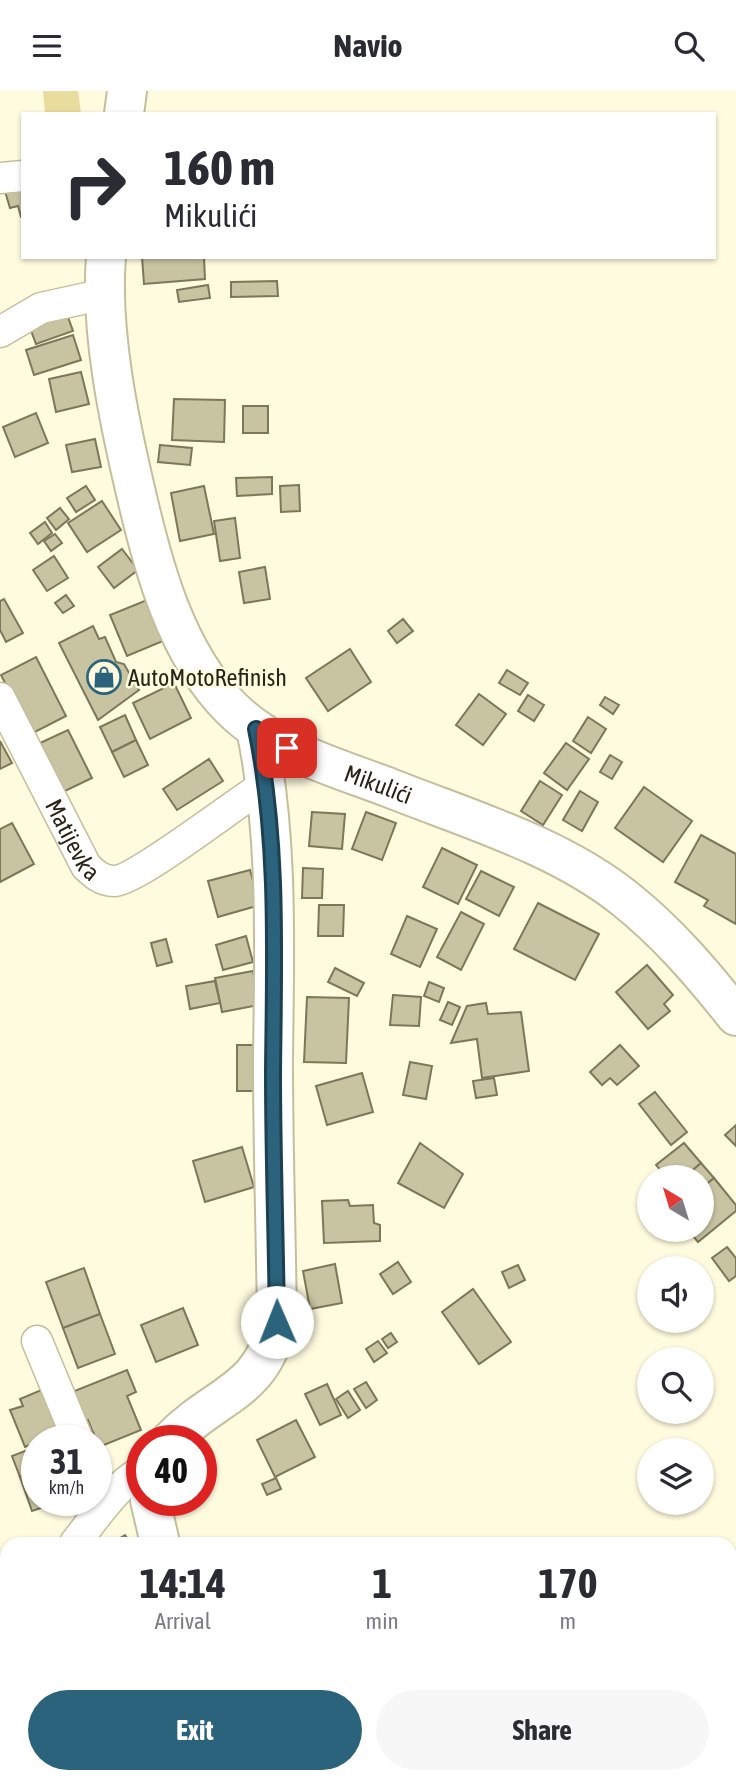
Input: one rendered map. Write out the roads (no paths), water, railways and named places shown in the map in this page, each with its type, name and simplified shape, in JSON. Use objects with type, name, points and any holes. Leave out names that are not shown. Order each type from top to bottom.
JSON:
[{"type":"street","points":[[124,112],[127,91]]},
{"type":"street","points":[[0,178],[21,176]]},
{"type":"street","points":[[0,332],[106,276]]},
{"type":"street","name":"Mikulići","points":[[106,276],[113,369],[130,468],[148,549],[162,592],[211,684],[232,709],[256,729],[287,748],[497,830],[583,871],[622,897],[667,936],[736,1016]]},
{"type":"street","name":"Matijevka","points":[[0,698],[80,855],[95,876],[105,880],[116,881],[142,868],[265,785]]},
{"type":"street","points":[[190,1425],[254,1376],[270,1352],[277,1322],[273,1111],[276,949],[265,785],[256,729]]},
{"type":"street","points":[[37,1341],[72,1425]]},
{"type":"street","points":[[78,1537],[90,1516]]},
{"type":"street","points":[[154,1516],[159,1537]]},
{"type":"place","name":"AutoMotoRefinish","points":[[104,677]]}]
